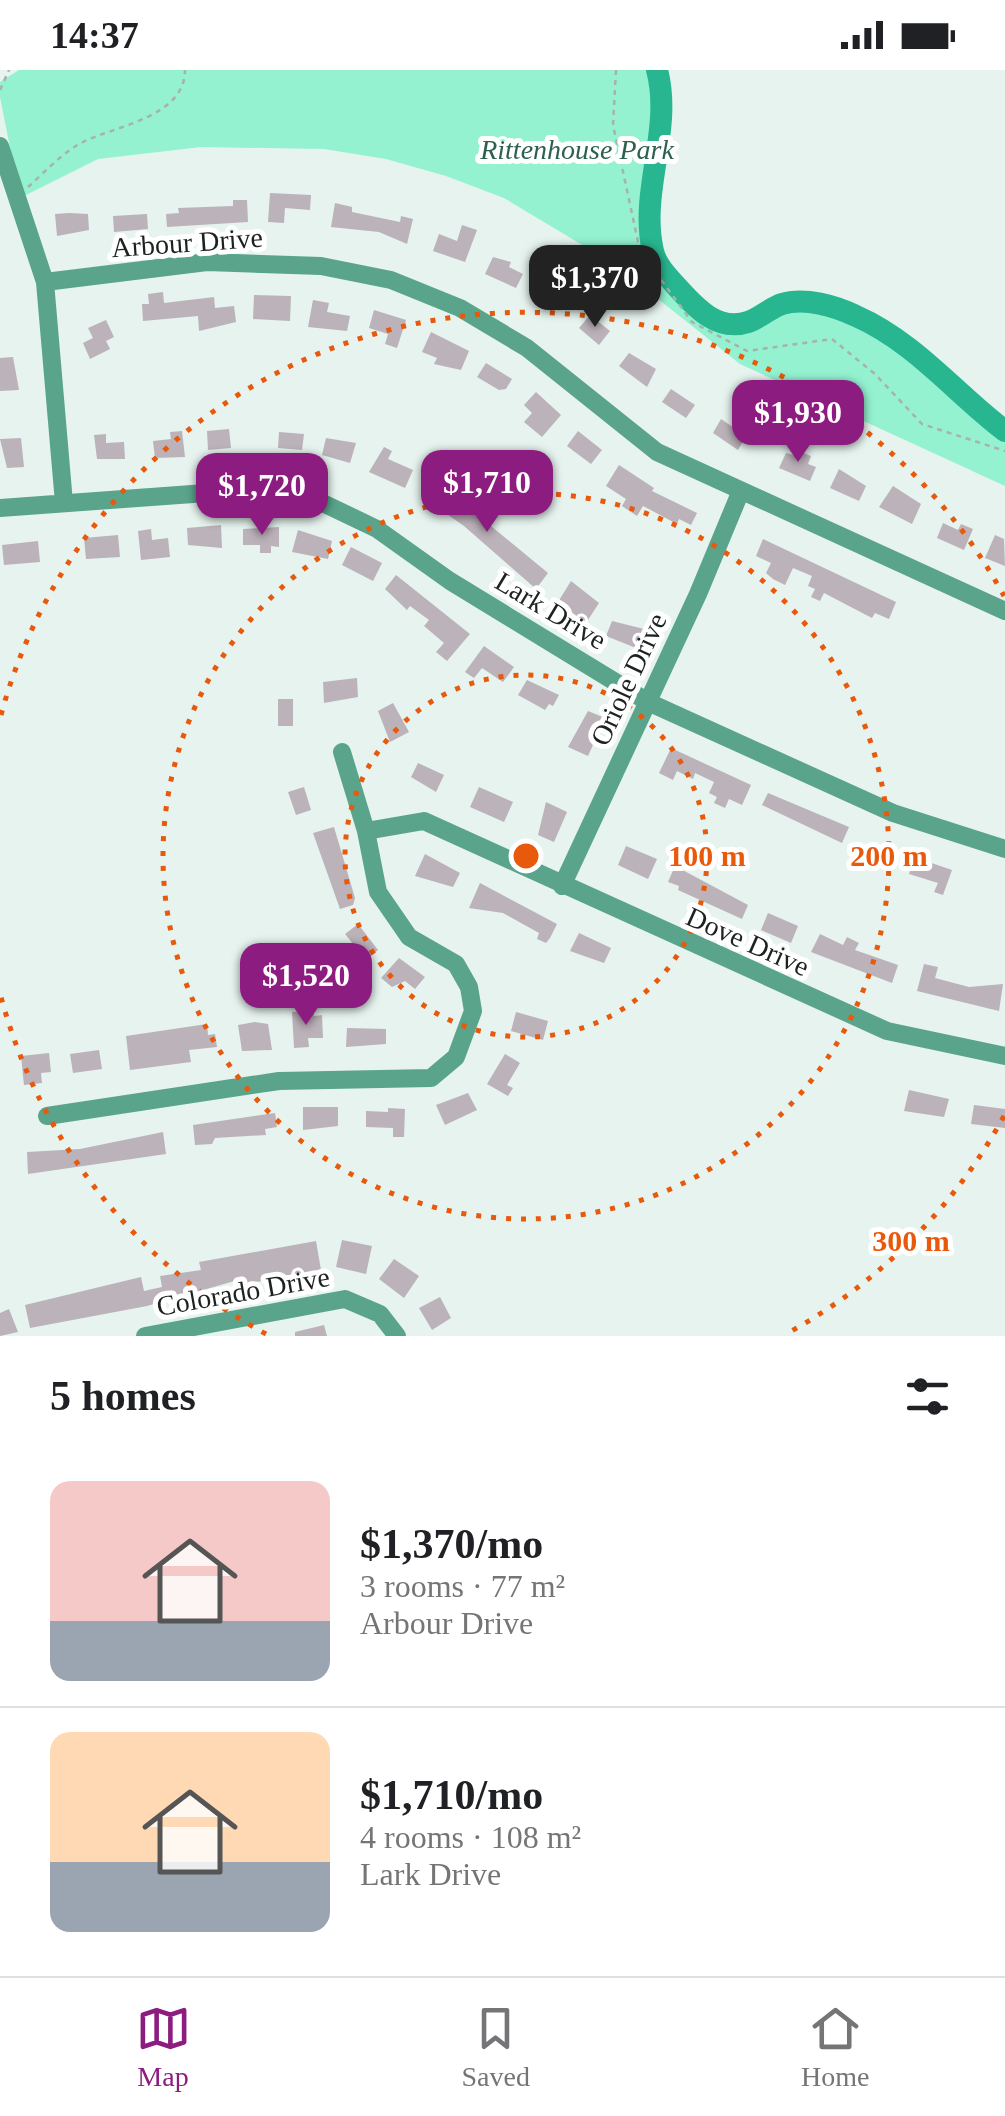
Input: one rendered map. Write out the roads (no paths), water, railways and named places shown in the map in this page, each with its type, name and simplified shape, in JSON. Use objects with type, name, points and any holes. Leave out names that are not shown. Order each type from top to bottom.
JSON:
[{"type":"street","points":[[0,146],[46,282],[64,503]]},
{"type":"street","name":"Arbour Drive","points":[[46,282],[207,262],[321,266],[391,280],[460,308],[527,348],[657,452],[1005,611]]},
{"type":"street","name":"Lark Drive","points":[[0,508],[261,489],[306,495],[377,528],[450,581],[648,702],[893,813],[1005,849]]},
{"type":"street","name":"Oriole Drive","points":[[562,886],[740,493]]},
{"type":"street","points":[[47,1116],[279,1081],[431,1078],[456,1057],[474,1011],[469,987],[456,964],[409,937],[378,892],[366,832],[342,752]]},
{"type":"street","name":"Dove Drive","points":[[366,832],[424,820],[887,1031],[1005,1056]]},
{"type":"street","name":"Colorado Drive","points":[[145,1336],[344,1299],[380,1314],[397,1336]]},
{"type":"waterway","points":[[657,70],[661,115],[650,228],[657,261],[685,296],[708,316],[727,324],[748,322],[791,302],[820,304],[848,312],[897,340],[1005,431]]},
{"type":"park label","name":"Rittenhouse Park","points":[[577,149]]}]
